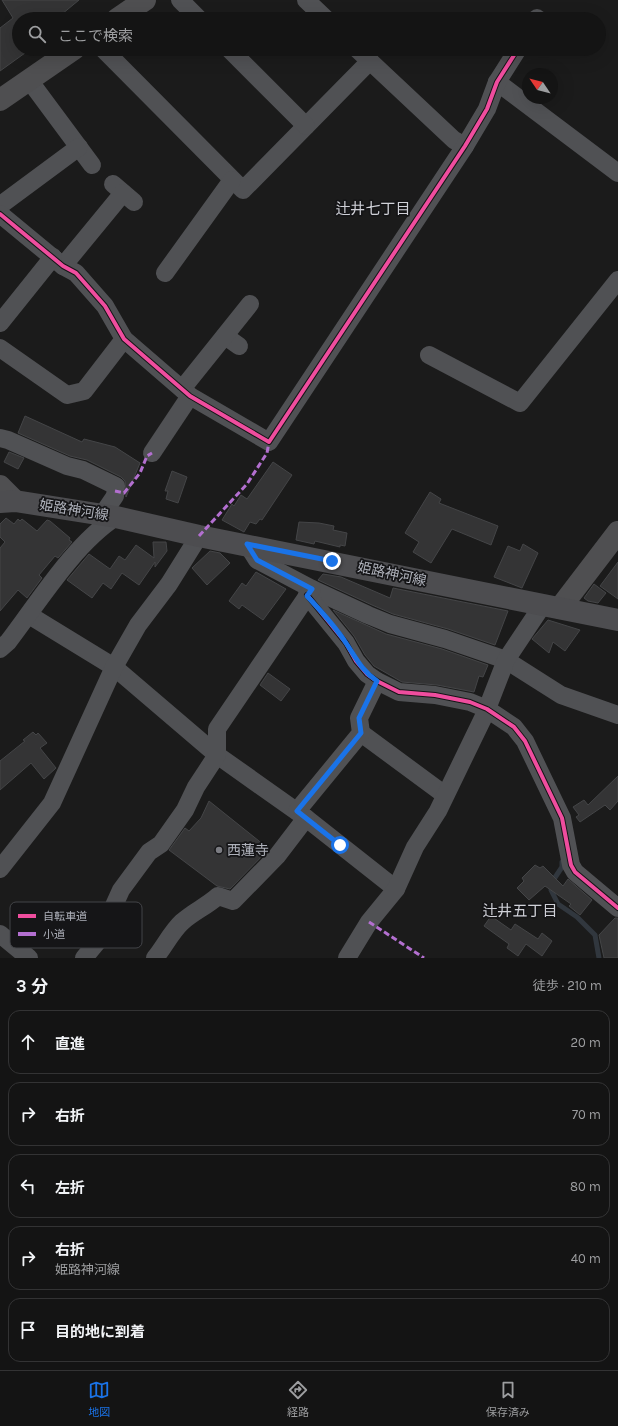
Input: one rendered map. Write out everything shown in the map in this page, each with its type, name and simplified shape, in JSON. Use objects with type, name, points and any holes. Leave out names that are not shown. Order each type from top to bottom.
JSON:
[{"type":"main road","name":"姫路神河線","points":[[5,496],[618,620]]},
{"type":"street","points":[[127,12],[144,0]]},
{"type":"street","points":[[180,0],[192,12]]},
{"type":"street","points":[[306,0],[319,12]]},
{"type":"street","points":[[2,94],[28,80],[64,56]]},
{"type":"street","points":[[110,56],[243,190],[370,61]]},
{"type":"street","points":[[236,56],[306,126]]},
{"type":"street","points":[[365,56],[454,140],[465,146]]},
{"type":"street","points":[[79,147],[1,209],[58,262],[76,273],[105,306],[124,339],[186,393],[269,442],[465,146],[487,109],[497,82],[514,56]]},
{"type":"street","points":[[28,80],[92,165]]},
{"type":"street","points":[[497,82],[618,172]]},
{"type":"street","points":[[165,273],[232,180]]},
{"type":"street","points":[[0,322],[124,193]]},
{"type":"street","points":[[429,355],[520,403],[618,280]]},
{"type":"street","points":[[152,453],[186,393],[232,341],[250,304]]},
{"type":"street","points":[[0,348],[67,395],[84,391],[124,339]]},
{"type":"street","points":[[0,438],[8,440],[67,466],[83,470],[116,486],[115,496],[109,516],[102,526],[76,553],[8,642],[0,649]]},
{"type":"street","points":[[347,958],[369,922],[396,889],[415,846],[438,811],[487,709],[506,660],[618,532]]},
{"type":"street","points":[[0,869],[52,802],[114,667],[138,625],[169,584],[199,536]]},
{"type":"street","points":[[247,544],[257,560],[309,592],[390,624],[445,639],[506,660],[560,695],[618,715]]},
{"type":"street","points":[[309,592],[346,642],[356,661],[367,674],[377,681],[399,692],[435,695],[470,702],[487,709],[514,727],[525,741],[562,818],[571,866],[575,872],[618,908]]},
{"type":"street","points":[[116,902],[121,890],[149,852],[161,844],[185,810],[196,787],[216,756],[217,729],[309,592]]},
{"type":"street","points":[[29,615],[114,667],[216,756],[302,815],[396,889]]},
{"type":"street","points":[[155,958],[180,924],[192,914],[206,908],[218,896],[233,900],[277,856],[302,815],[361,733],[359,718],[377,681]]},
{"type":"street","points":[[361,733],[445,795]]},
{"type":"street","points":[[0,934],[10,942]]},
{"type":"street","points":[[17,948],[29,958]]},
{"type":"street","points":[[84,958],[92,948]]},
{"type":"building","points":[[2,0],[79,0],[64,12],[12,12],[12,16]]},
{"type":"building","points":[[12,19],[12,56],[21,56],[0,71],[0,28]]},
{"type":"building","points":[[25,416],[82,442],[84,439],[115,447],[140,463],[126,497],[125,481],[121,477],[87,460],[70,456],[18,433]]},
{"type":"building","points":[[9,452],[24,458],[18,469],[4,462]]},
{"type":"building","points":[[273,462],[292,475],[262,520],[260,519],[256,524],[250,522],[244,532],[222,520],[232,504],[234,506],[241,495],[247,499]]},
{"type":"building","points":[[172,471],[187,477],[178,503],[166,499],[168,491],[165,491]]},
{"type":"building","points":[[430,492],[441,499],[439,503],[498,526],[491,545],[452,529],[431,563],[413,552],[419,542],[405,533]]},
{"type":"building","points":[[6,518],[14,524],[18,519],[20,521],[22,519],[37,531],[47,520],[50,521],[70,538],[69,540],[72,542],[58,558],[55,556],[39,575],[42,578],[27,598],[18,590],[0,611],[0,548],[5,542],[0,537],[0,524]]},
{"type":"building","points":[[299,522],[319,523],[334,526],[333,530],[347,533],[345,546],[340,545],[340,547],[315,541],[314,544],[296,540]]},
{"type":"building","points":[[153,542],[166,542],[167,551],[155,567],[155,562],[139,585],[122,573],[111,589],[103,583],[92,598],[67,580],[89,554],[110,569],[119,556],[125,560],[136,545],[154,558]]},
{"type":"building","points":[[523,544],[538,553],[522,588],[494,577],[508,546],[520,551]]},
{"type":"building","points":[[210,551],[220,553],[230,563],[207,585],[192,568]]},
{"type":"building","points":[[618,562],[618,599],[600,586]]},
{"type":"building","points":[[256,572],[286,589],[263,620],[242,605],[239,609],[229,601],[242,583],[246,586]]},
{"type":"building","points":[[323,574],[341,577],[390,598],[393,588],[508,611],[495,645],[448,629],[393,614],[318,580]]},
{"type":"building","points":[[594,584],[606,593],[598,603],[588,601],[584,598]]},
{"type":"building","points":[[333,610],[386,634],[442,649],[488,665],[483,677],[479,676],[474,692],[437,685],[402,682],[374,666],[365,655],[354,636]]},
{"type":"building","points":[[548,620],[580,630],[565,651],[553,642],[549,653],[532,639]]},
{"type":"building","points":[[268,673],[290,689],[281,701],[260,685]]},
{"type":"building","points":[[33,732],[36,735],[38,733],[47,743],[40,748],[56,768],[44,779],[31,763],[0,790],[0,761],[25,741],[23,740]]},
{"type":"building","points":[[618,776],[618,801],[610,810],[605,805],[580,822],[576,817],[579,815],[573,807],[584,800],[588,805]]},
{"type":"building","name":"西蓮寺","points":[[209,801],[269,849],[230,889],[217,886],[169,850],[185,828],[189,831],[201,818]]},
{"type":"building","points":[[535,865],[540,868],[543,866],[563,886],[568,879],[592,900],[580,915],[569,906],[571,904],[545,886],[529,900],[517,888],[524,881],[522,878]]},
{"type":"building","points":[[491,916],[511,930],[515,924],[538,939],[542,933],[552,941],[542,956],[526,944],[518,956],[507,948],[509,944],[484,926]]},
{"type":"building","points":[[615,918],[618,918],[618,958],[604,958],[599,935]]},
{"type":"waterway","points":[[562,862],[562,867],[554,879],[551,890],[558,904],[577,917],[595,935],[599,958]]},
{"type":"marked path","points":[[199,536],[247,484],[267,453],[269,442]]},
{"type":"marked path","points":[[115,491],[124,493],[140,473],[147,456],[152,453]]},
{"type":"marked path","points":[[369,922],[424,958]]},
{"type":"cycle path","points":[[0,214],[63,266],[76,273],[105,306],[124,339],[190,396],[269,442],[465,146],[487,109],[497,82],[514,56]]},
{"type":"cycle path","points":[[307,595],[346,643],[356,661],[367,674],[377,681],[399,692],[435,695],[470,702],[487,709],[514,727],[525,741],[562,818],[571,865],[575,872],[618,908]]},
{"type":"place","name":"西蓮寺","points":[[219,850]]},
{"type":"district","name":"辻井七丁目","points":[[373,209]]},
{"type":"district","name":"辻井五丁目","points":[[520,911]]},
{"type":"route","points":[[332,561],[247,544],[257,560],[312,589],[307,596],[324,614],[346,642],[356,661],[367,674],[377,681],[359,718],[361,733],[297,811],[340,845]]}]
